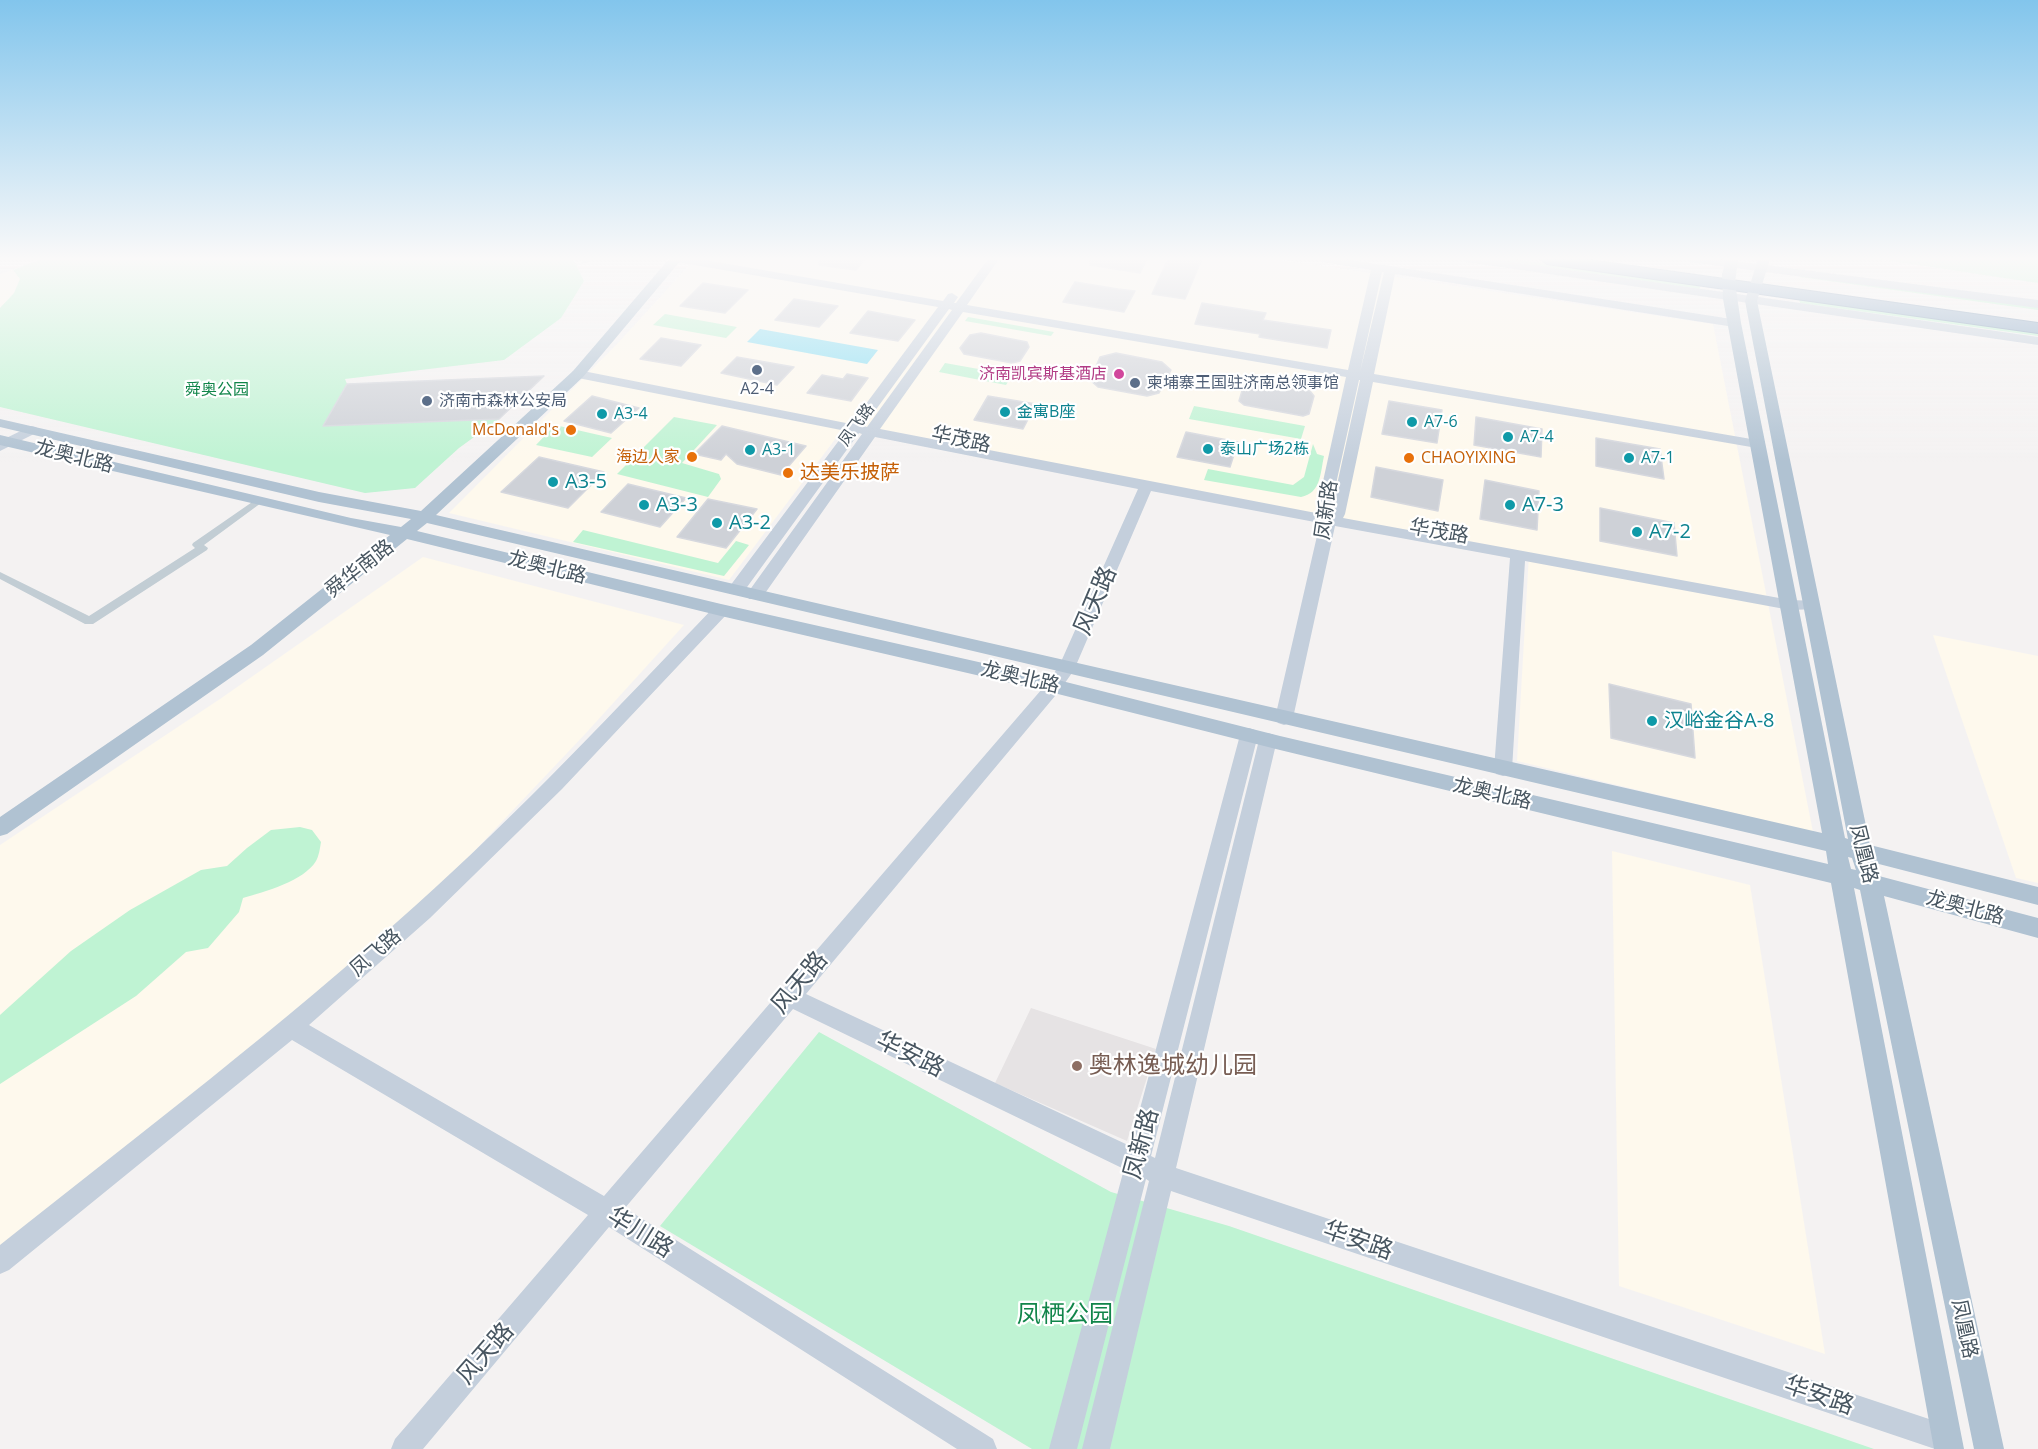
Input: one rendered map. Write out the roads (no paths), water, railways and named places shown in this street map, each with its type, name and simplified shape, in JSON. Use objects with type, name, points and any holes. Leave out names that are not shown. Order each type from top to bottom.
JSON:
[{"type":"main road","name":"舜华南路","points":[[0,812],[215,666],[407,524],[519,416],[605,327]]},
{"type":"main road","name":"舜华南路","points":[[0,828],[256,650],[407,524],[581,370],[618,327]]},
{"type":"main road","name":"凤凰路","points":[[1735,327],[1836,846],[1948,1444]]},
{"type":"main road","name":"凤凰路","points":[[1762,327],[1774,430],[1861,851],[1870,883],[1990,1449]]},
{"type":"main road","name":"龙奥北路","points":[[0,423],[320,497],[407,524],[721,610],[1054,686],[1258,738],[1870,883],[2038,928]]},
{"type":"main road","name":"龙奥北路","points":[[3,443],[258,501],[407,524],[736,590],[1861,851],[2038,896]]},
{"type":"street","name":"凤飞路","points":[[736,590],[858,424],[936,327]]},
{"type":"street","name":"凤飞路","points":[[755,595],[874,427],[940,327]]},
{"type":"street","points":[[1086,327],[1332,371],[1361,372],[1740,429],[1753,426]]},
{"type":"street","points":[[1094,327],[1361,372],[1757,444]]},
{"type":"street","name":"凤新路","points":[[1284,718],[1371,327]]},
{"type":"street","points":[[1973,327],[2038,341]]},
{"type":"street","name":"华茂路","points":[[581,370],[1330,515],[1811,605]]},
{"type":"street","name":"华茂路","points":[[874,427],[1146,486],[1330,515],[1518,556],[1789,601]]},
{"type":"street","points":[[3,443],[31,430]]},
{"type":"street","name":"风天路","points":[[405,1449],[1054,686],[1068,666],[1146,486]]},
{"type":"street","points":[[0,575],[89,621],[203,548],[197,545],[258,501]]},
{"type":"street","points":[[1503,769],[1518,556]]},
{"type":"street","name":"凤飞路","points":[[0,1261],[291,1027],[423,912],[535,803],[721,610]]},
{"type":"street","points":[[1096,1449],[1163,1175],[1258,738]]},
{"type":"street","name":"凤新路","points":[[1063,1449],[1137,1163],[1258,738]]},
{"type":"street","name":"华安路","points":[[788,996],[1163,1175],[1948,1444]]},
{"type":"street","name":"华川路","points":[[291,1027],[608,1212],[983,1449]]},
{"type":"water","points":[[760,329],[878,350],[867,364],[747,342]]},
{"type":"place","name":"A2-4","points":[[757,370]]},
{"type":"place","name":"济南凯宾斯基酒店","points":[[1119,374]]},
{"type":"place","name":"柬埔寨王国驻济南总领事馆","points":[[1135,383]]},
{"type":"place","name":"济南市森林公安局","points":[[427,401]]},
{"type":"place","name":"金寓B座","points":[[1005,412]]},
{"type":"place","name":"A3-4","points":[[602,414]]},
{"type":"place","name":"A7-6","points":[[1412,422]]},
{"type":"place","name":"McDonald's","points":[[571,430]]},
{"type":"place","name":"A7-4","points":[[1508,437]]},
{"type":"place","name":"泰山广场2栋","points":[[1208,449]]},
{"type":"place","name":"A3-1","points":[[750,450]]},
{"type":"place","name":"海边人家","points":[[692,457]]},
{"type":"place","name":"CHAOYIXING","points":[[1409,458]]},
{"type":"place","name":"A7-1","points":[[1629,458]]},
{"type":"place","name":"达美乐披萨","points":[[788,473]]},
{"type":"place","name":"A3-5","points":[[553,482]]},
{"type":"place","name":"A3-3","points":[[644,505]]},
{"type":"place","name":"A7-3","points":[[1510,505]]},
{"type":"place","name":"A3-2","points":[[717,523]]},
{"type":"place","name":"A7-2","points":[[1637,532]]},
{"type":"place","name":"汉峪金谷A-8","points":[[1652,721]]},
{"type":"place","name":"奥林逸城幼儿园","points":[[1077,1066]]},
{"type":"park label","name":"舜奥公园","points":[[217,390]]},
{"type":"park label","name":"凤栖公园","points":[[1065,1315]]}]
